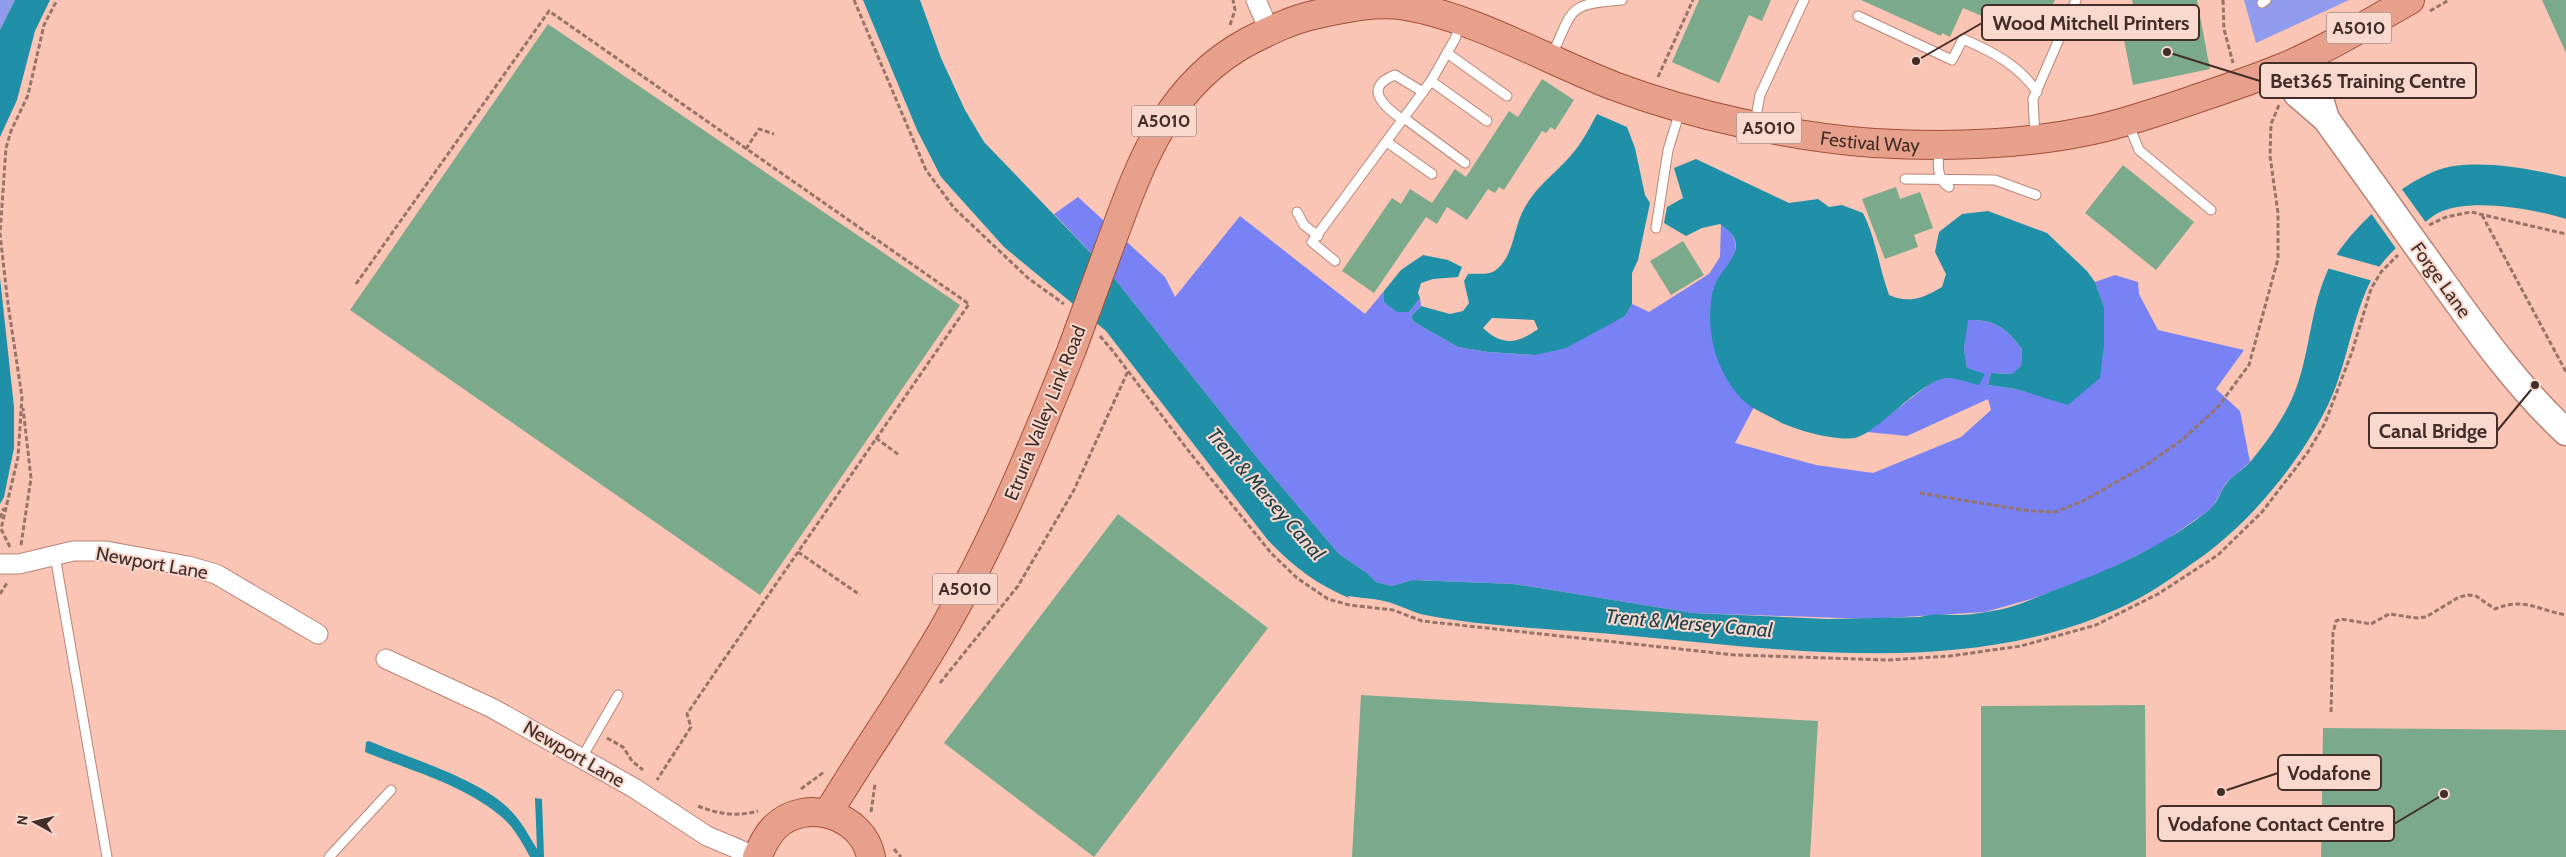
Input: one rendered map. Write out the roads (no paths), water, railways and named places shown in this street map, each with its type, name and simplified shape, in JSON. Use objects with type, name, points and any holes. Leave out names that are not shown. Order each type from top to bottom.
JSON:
[{"type":"main road","name":"Festival Way","points":[[1269,30],[1301,18],[1342,8],[1404,6],[1461,22],[1648,97],[1681,107],[1796,133],[1872,142],[1940,144],[2036,138],[2088,132],[2127,122],[2281,68],[2307,56],[2405,1]]},
{"type":"main road","name":"Etruria Valley Link Road","points":[[828,813],[848,777],[910,685],[980,561],[1019,480],[1072,349],[1135,178],[1148,150],[1176,102],[1198,77],[1238,48],[1269,30]]},
{"type":"main road","points":[[757,857],[764,840],[776,826],[792,816],[810,812],[828,813],[846,820],[860,833],[871,857]]},
{"type":"street","points":[[1256,0],[1269,30]]},
{"type":"street","name":"Forge Lane","points":[[2307,56],[2326,120]]},
{"type":"street","name":"Forge Lane","points":[[2281,68],[2296,94],[2326,120],[2495,354],[2546,414],[2566,432]]},
{"type":"street","name":"Newport Lane","points":[[0,564],[19,564],[73,551],[106,551],[188,566],[216,574],[318,634]]},
{"type":"street","name":"Newport Lane","points":[[386,659],[492,708],[634,788],[707,836],[757,857]]},
{"type":"lane","points":[[1550,59],[1572,12],[1579,6],[1594,2],[1622,0]]},
{"type":"lane","points":[[1754,125],[1760,95],[1804,0]]},
{"type":"lane","points":[[2036,138],[2033,108],[2037,92],[2076,0]]},
{"type":"lane","points":[[1858,16],[1952,60],[1963,39],[2004,59],[2027,77],[2037,92]]},
{"type":"lane","points":[[1335,261],[1312,242],[1424,92],[1447,53],[1461,22]]},
{"type":"lane","points":[[1447,53],[1507,96]]},
{"type":"lane","points":[[1424,92],[1395,75],[1382,82],[1379,93],[1380,100],[1385,107],[1465,163]]},
{"type":"lane","points":[[1431,81],[1487,122]]},
{"type":"lane","points":[[1656,228],[1668,150],[1681,107]]},
{"type":"lane","points":[[2127,122],[2140,150],[2211,210]]},
{"type":"lane","points":[[1387,142],[1432,174]]},
{"type":"lane","points":[[1940,144],[1938,163],[1941,180],[1948,187]]},
{"type":"lane","points":[[1905,179],[1995,180],[2036,195]]},
{"type":"lane","points":[[1297,212],[1304,225],[1318,236]]},
{"type":"lane","points":[[55,556],[107,857]]},
{"type":"lane","points":[[582,759],[618,695]]},
{"type":"lane","points":[[329,857],[391,790]]},
{"type":"water","points":[[15,0],[50,0],[35,31],[17,100],[0,137],[0,30]]},
{"type":"water","name":"Trent & Mersey Canal","points":[[863,0],[920,0],[941,58],[965,110],[984,142],[1110,273],[1259,460],[1339,554],[1367,573],[1376,582],[1392,586],[1412,580],[1514,584],[1693,613],[1828,619],[1964,615],[2012,606],[2096,574],[2136,556],[2174,535],[2212,507],[2226,484],[2248,464],[2261,448],[2276,428],[2288,407],[2301,374],[2321,288],[2335,256],[2363,223],[2399,192],[2436,171],[2454,166],[2482,164],[2524,169],[2566,177],[2566,219],[2519,208],[2484,205],[2451,208],[2438,213],[2425,222],[2393,251],[2373,276],[2360,305],[2338,379],[2327,407],[2303,449],[2273,489],[2240,525],[2222,541],[2177,574],[2130,603],[2072,627],[2011,642],[1949,650],[1886,653],[1758,648],[1476,623],[1425,615],[1380,600],[1348,596],[1349,598],[1315,580],[1295,565],[1267,539],[1106,331],[1004,247],[941,177],[917,130]]},
{"type":"water","points":[[1597,114],[1627,127],[1635,148],[1645,195],[1650,203],[1638,260],[1632,273],[1632,304],[1625,316],[1566,348],[1535,355],[1488,352],[1458,347],[1414,322],[1411,316],[1421,306],[1450,314],[1463,311],[1469,303],[1464,281],[1468,274],[1491,273],[1503,263],[1511,248],[1521,215],[1529,200],[1575,151]],"holes":[[[1492,318],[1534,320],[1538,329],[1523,338],[1510,341],[1497,338],[1483,328]]]},
{"type":"water","points":[[1696,159],[1789,203],[1818,199],[1829,207],[1842,205],[1863,213],[1871,233],[1889,295],[1896,298],[1922,297],[1942,287],[1946,274],[1935,252],[1939,232],[1962,214],[1988,211],[2047,233],[2087,271],[2095,282],[2104,307],[2104,345],[2100,378],[2068,405],[2016,389],[1988,385],[1991,373],[2012,374],[2021,366],[2022,349],[2011,335],[1999,326],[1986,321],[1968,320],[1964,349],[1967,368],[1985,374],[1979,385],[1950,378],[1937,381],[1928,385],[1871,430],[1858,437],[1829,437],[1806,432],[1785,425],[1757,410],[1745,402],[1726,378],[1715,350],[1712,336],[1710,320],[1713,290],[1733,257],[1736,249],[1735,241],[1731,233],[1720,224],[1702,228],[1686,236],[1664,223],[1667,207],[1683,198],[1674,168]]},
{"type":"water","points":[[1423,255],[1448,260],[1462,267],[1458,277],[1433,279],[1421,283],[1418,293],[1420,298],[1409,312],[1397,312],[1384,302],[1384,291],[1401,270]]},
{"type":"water","points":[[0,278],[14,407],[14,448],[4,497],[0,504]]},
{"type":"water","points":[[369,741],[483,789],[515,815],[537,849],[535,798],[542,799],[544,857],[530,857],[508,823],[483,803],[468,794],[365,752],[366,742]]},
{"type":"place","name":"Bet365 Training Centre","points":[[2167,52]]},
{"type":"place","name":"Wood Mitchell Printers","points":[[1916,61]]},
{"type":"place","name":"Canal Bridge","points":[[2535,385]]},
{"type":"place","name":"Vodafone","points":[[2221,792]]},
{"type":"place","name":"Vodafone Contact Centre","points":[[2444,794]]}]
